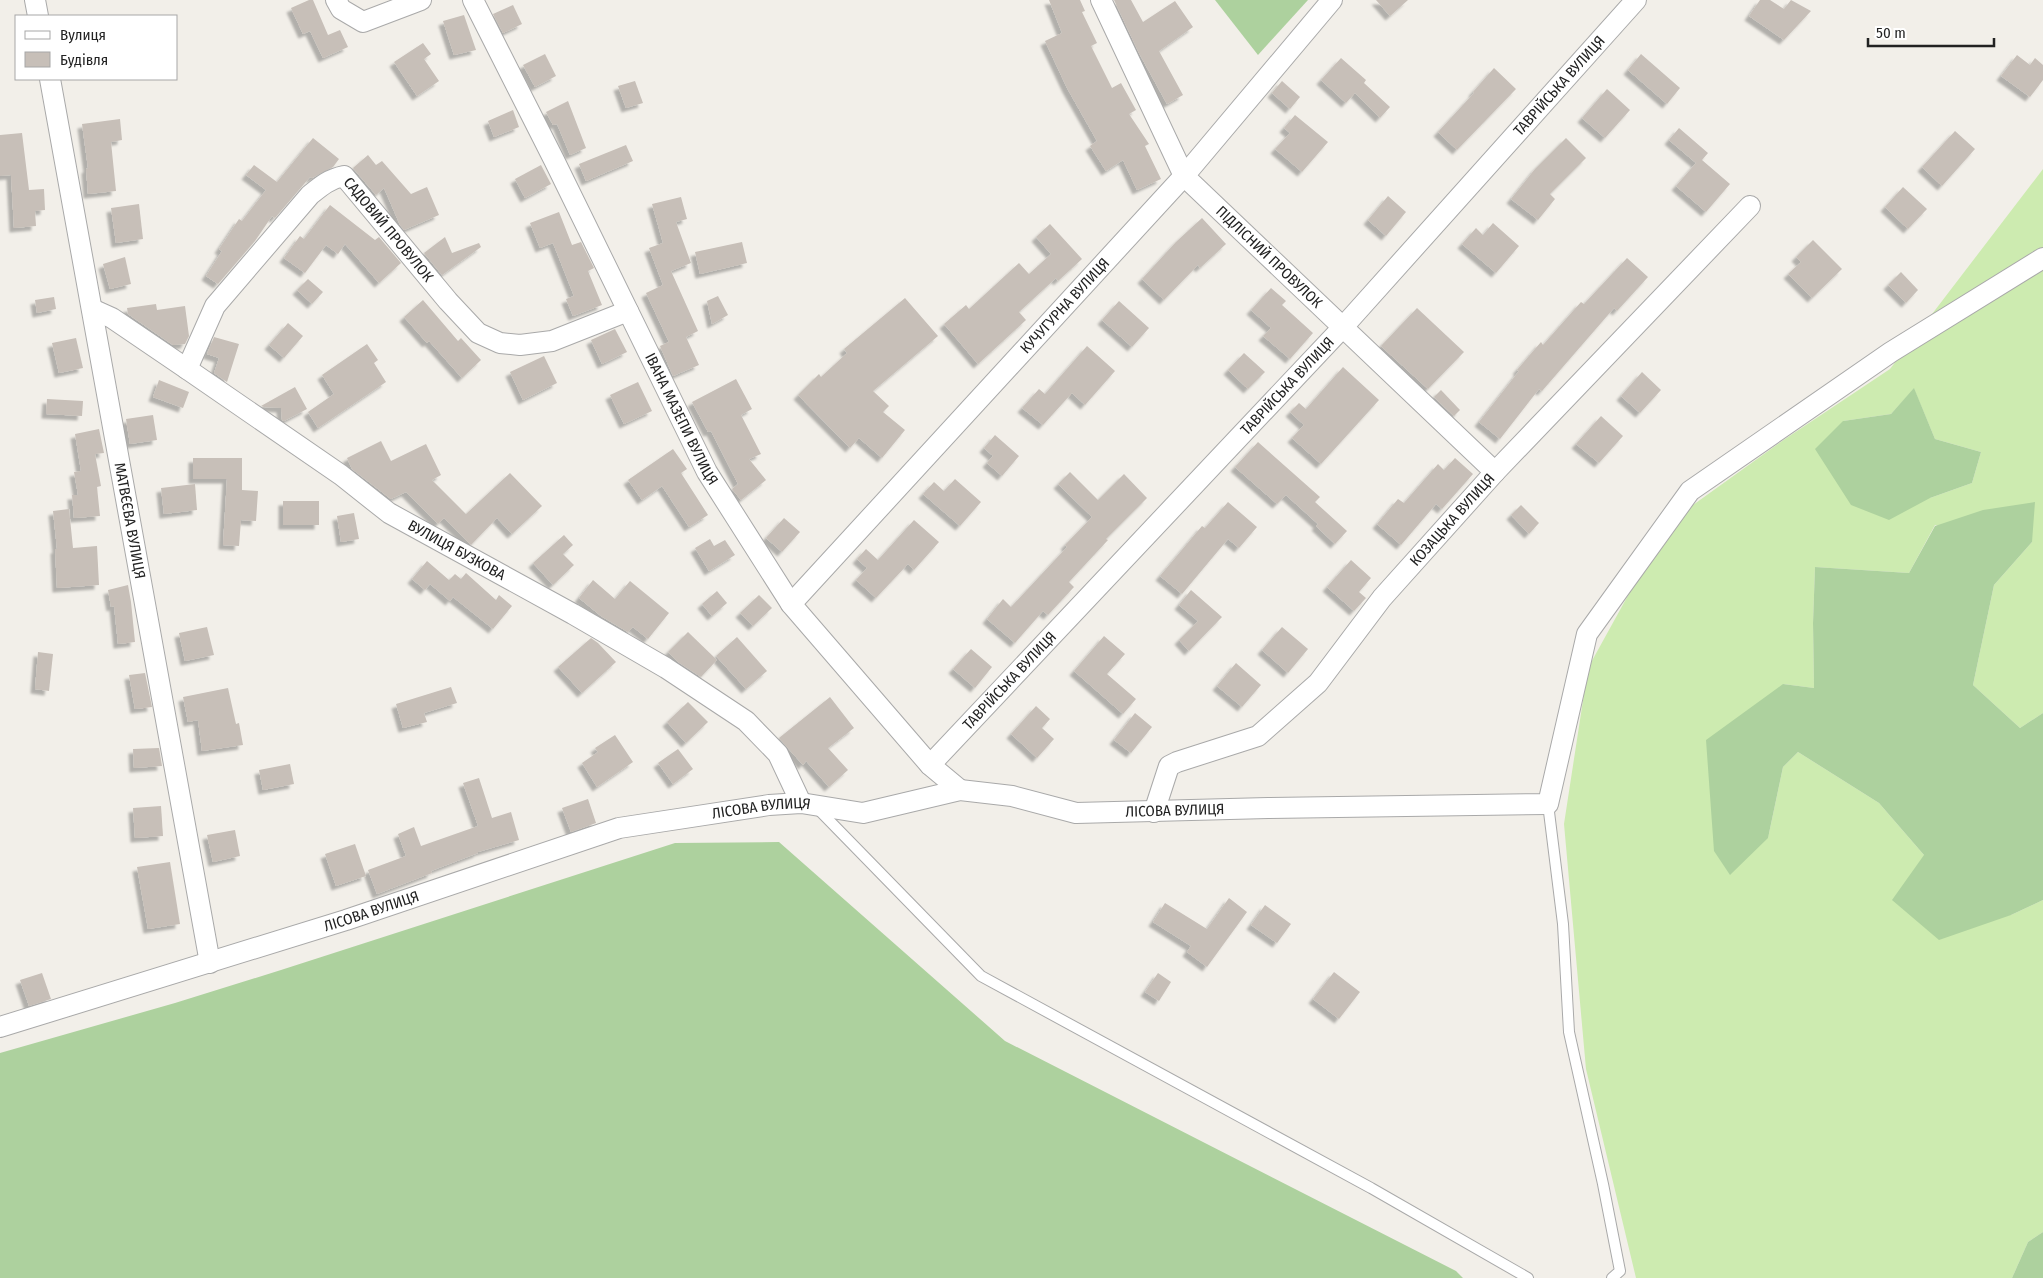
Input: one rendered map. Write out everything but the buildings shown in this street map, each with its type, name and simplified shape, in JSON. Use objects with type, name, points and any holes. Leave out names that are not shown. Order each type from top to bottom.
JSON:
[{"type":"street","points":[[35,0],[38,15]]},
{"type":"street","points":[[336,0],[341,9],[363,22],[421,0]]},
{"type":"street","name":"ІВАНА МАЗЕПИ ВУЛИЦЯ","points":[[473,0],[554,160],[707,472],[792,604],[930,765],[960,790]]},
{"type":"street","name":"ПІДЛІСНИЙ ПРОВУЛОК","points":[[1101,0],[1184,176],[1496,472]]},
{"type":"street","name":"КУЧУГУРНА ВУЛИЦЯ","points":[[792,604],[1184,176],[1332,0]]},
{"type":"street","name":"ТАВРІЙСЬКА ВУЛИЦЯ","points":[[930,765],[1343,327],[1636,0]]},
{"type":"street","name":"МАТВЄЄВА ВУЛИЦЯ","points":[[50,80],[210,963]]},
{"type":"street","name":"САДОВИЙ ПРОВУЛОК","points":[[187,369],[215,306],[310,195],[333,178],[344,176],[448,301],[478,333],[500,343],[520,345],[552,341],[628,310]]},
{"type":"street","name":"КОЗАЦЬКА ВУЛИЦЯ","points":[[1154,812],[1169,766],[1258,736],[1318,683],[1382,598],[1496,472],[1750,206]]},
{"type":"street","points":[[1548,804],[1587,634],[1690,491],[1891,352],[2043,258]]},
{"type":"street","name":"ВУЛИЦЯ БУЗКОВА","points":[[92,309],[112,318],[187,369],[340,475],[389,513],[573,614],[666,668],[746,721],[778,754],[808,804]]},
{"type":"street","name":"ЛІСОВА ВУЛИЦЯ","points":[[0,1027],[346,920],[619,828],[768,805],[808,804],[863,813],[960,790],[1012,796],[1076,813],[1548,804]]},
{"type":"lane","points":[[808,804],[981,976],[1371,1188],[1528,1278]]},
{"type":"lane","points":[[1548,804],[1563,924],[1570,1032],[1620,1272],[1612,1278]]},
{"type":"green space","points":[[1215,0],[1308,0],[1258,55]]},
{"type":"green space","points":[[2043,169],[2043,713],[2020,728],[1973,685],[1994,585],[2032,542],[1935,525],[1909,573],[1815,567],[1813,623],[1814,688],[1783,684],[1768,838],[1783,767],[1798,752],[1879,803],[1924,855],[2011,915],[2043,900],[2043,1232],[2028,1242],[2012,1278],[1636,1278],[1586,1069],[1564,824],[1588,668],[1647,561],[1693,505],[1782,441],[1890,369]],"holes":[[[1914,389],[1935,439],[1981,452],[1972,483],[1930,498],[1843,421],[1891,414]]]},
{"type":"green space","points":[[1914,388],[1935,439],[1981,452],[1972,483],[1930,498],[1889,520],[1851,505],[1815,449],[1843,421],[1891,414]]},
{"type":"green space","points":[[2035,502],[2032,542],[1994,585],[1973,685],[2020,728],[2043,713],[2043,900],[2011,915],[1939,940],[1892,900],[1924,855],[1879,803],[1798,752],[1783,767],[1768,838],[1730,875],[1714,851],[1706,740],[1783,684],[1814,688],[1813,623],[1815,567],[1909,573],[1935,526],[1983,510]]},
{"type":"green space","points":[[779,842],[1005,1041],[1456,1271],[1463,1278],[0,1278],[0,1053],[175,1003],[675,843]]},
{"type":"green space","points":[[2043,1232],[2043,1278],[2012,1278],[2028,1242]]}]
